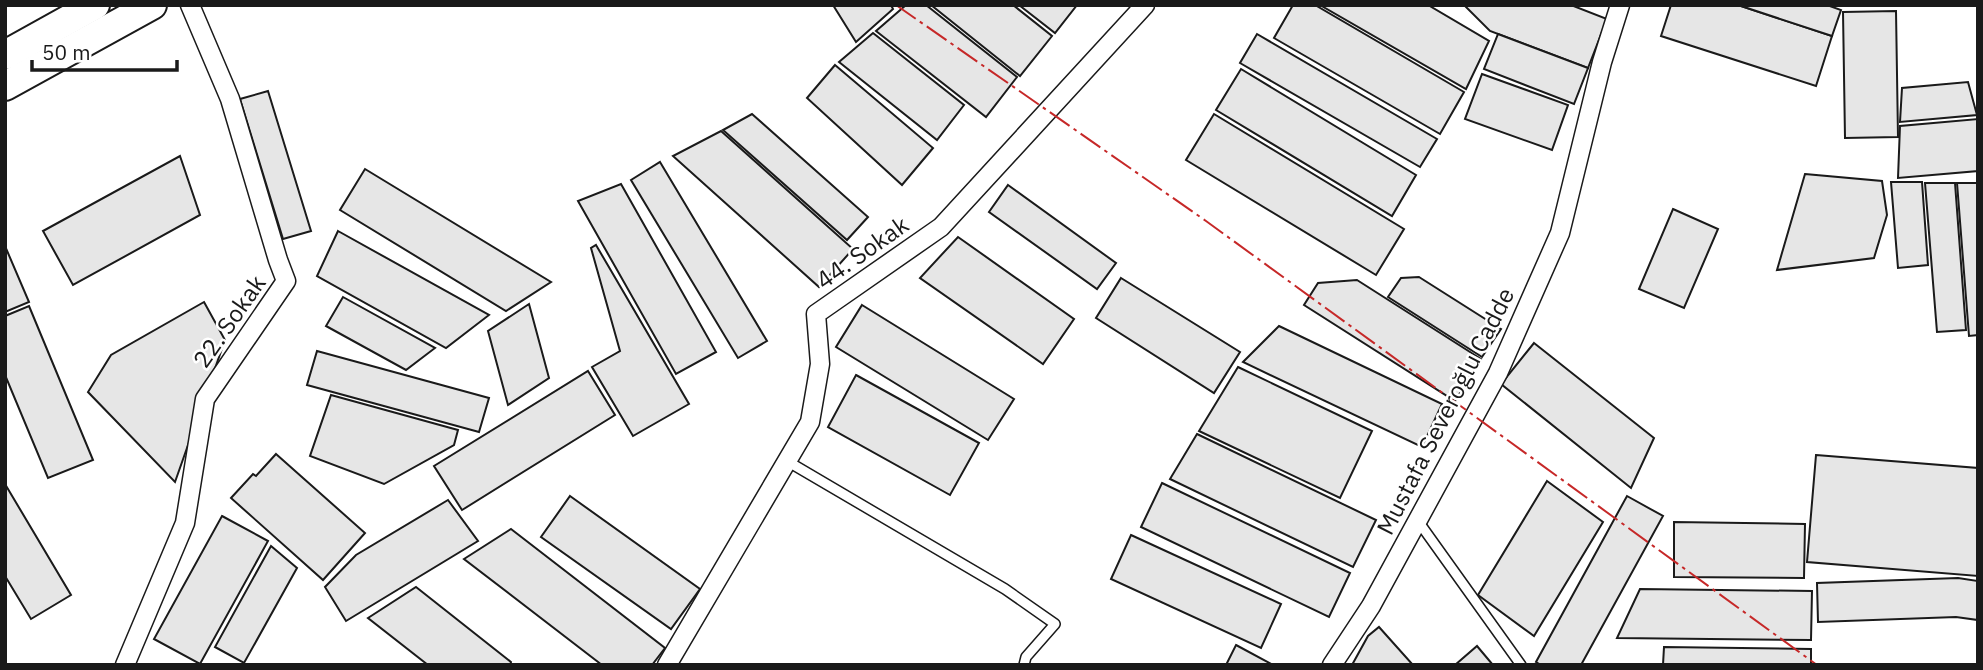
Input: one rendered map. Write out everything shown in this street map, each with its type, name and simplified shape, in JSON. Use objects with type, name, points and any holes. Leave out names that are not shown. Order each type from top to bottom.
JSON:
[{"type":"main road","points":[[5,55],[95,5]]},
{"type":"main road","points":[[5,86],[152,5]]},
{"type":"street","name":"22. Sokak","points":[[125,665],[185,523],[205,399],[286,281],[230,99],[190,5]]},
{"type":"street","name":"44. Sokak","points":[[667,665],[810,422],[820,365],[816,314],[941,227],[1145,5]]},
{"type":"street","name":"Mustafa Severoğlu Cadde","points":[[1332,665],[1371,606],[1498,373],[1560,233],[1602,62],[1620,5]]},
{"type":"lane","points":[[787,461],[1005,589],[1055,624],[1026,657],[1024,665]]},
{"type":"lane","points":[[1418,521],[1521,665]]},
{"type":"building","points":[[833,5],[891,5],[893,9],[856,42]]},
{"type":"building","points":[[906,5],[926,5],[1017,77],[986,117],[876,31]]},
{"type":"building","points":[[931,5],[1013,5],[1052,36],[1020,76]]},
{"type":"building","points":[[1019,5],[1077,5],[1055,33]]},
{"type":"building","points":[[1293,5],[1315,5],[1464,92],[1440,134],[1274,38]]},
{"type":"building","points":[[1320,5],[1428,5],[1489,41],[1466,89]]},
{"type":"building","points":[[1464,5],[1571,5],[1607,19],[1588,68],[1490,31]]},
{"type":"building","points":[[1671,5],[1738,5],[1832,36],[1816,86],[1661,36]]},
{"type":"building","points":[[1738,5],[1827,5],[1841,10],[1832,36]]},
{"type":"building","points":[[1896,11],[1898,137],[1845,138],[1843,12]]},
{"type":"building","points":[[873,33],[964,105],[937,140],[839,62]]},
{"type":"building","points":[[1257,34],[1437,139],[1420,167],[1240,63]]},
{"type":"building","points":[[1498,34],[1588,68],[1574,104],[1484,69]]},
{"type":"building","points":[[835,65],[933,148],[902,185],[807,98]]},
{"type":"building","points":[[1241,69],[1416,175],[1392,216],[1216,110]]},
{"type":"building","points":[[1482,74],[1568,105],[1552,150],[1465,119]]},
{"type":"building","points":[[1968,82],[1977,115],[1900,122],[1902,88]]},
{"type":"building","points":[[268,91],[311,231],[283,239],[240,99]]},
{"type":"building","points":[[752,114],[868,217],[847,240],[723,130]]},
{"type":"building","points":[[1214,114],[1404,229],[1376,275],[1186,160]]},
{"type":"building","points":[[1978,119],[1978,171],[1898,178],[1900,126]]},
{"type":"building","points":[[721,131],[853,249],[819,287],[673,156]]},
{"type":"building","points":[[180,156],[200,215],[73,285],[43,231]]},
{"type":"building","points":[[660,162],[767,341],[738,358],[631,180]]},
{"type":"building","points":[[365,169],[551,282],[506,311],[340,210]]},
{"type":"building","points":[[1805,174],[1882,181],[1887,215],[1874,258],[1777,270]]},
{"type":"building","points":[[1891,182],[1922,182],[1928,265],[1898,268]]},
{"type":"building","points":[[1925,183],[1955,183],[1966,330],[1937,332]]},
{"type":"building","points":[[1957,183],[1978,183],[1978,335],[1969,336]]},
{"type":"building","points":[[621,184],[716,352],[676,374],[578,201]]},
{"type":"building","points":[[1008,185],[1116,263],[1097,289],[989,212]]},
{"type":"building","points":[[1673,209],[1718,229],[1684,308],[1639,289]]},
{"type":"building","points":[[338,231],[489,315],[446,348],[317,276]]},
{"type":"building","points":[[958,237],[1074,319],[1043,364],[920,278]]},
{"type":"building","points":[[596,245],[689,404],[633,436],[592,367],[620,351],[591,248]]},
{"type":"building","points":[[5,246],[29,302],[5,312]]},
{"type":"building","points":[[1419,277],[1501,329],[1482,357],[1388,297],[1401,278]]},
{"type":"building","points":[[1121,278],[1240,352],[1214,393],[1096,318]]},
{"type":"building","points":[[1357,280],[1481,359],[1455,401],[1304,305],[1318,283]]},
{"type":"building","points":[[343,297],[435,348],[406,370],[326,326]]},
{"type":"building","points":[[204,302],[225,340],[175,482],[88,392],[111,355]]},
{"type":"building","points":[[529,304],[549,378],[508,405],[488,331]]},
{"type":"building","points":[[862,305],[1014,399],[988,440],[836,347]]},
{"type":"building","points":[[29,306],[93,460],[48,478],[5,375],[5,316]]},
{"type":"building","points":[[1279,326],[1442,404],[1422,447],[1243,362]]},
{"type":"building","points":[[1534,343],[1654,438],[1631,488],[1501,384]]},
{"type":"building","points":[[317,351],[489,398],[479,432],[307,385]]},
{"type":"building","points":[[1238,367],[1372,431],[1340,498],[1199,431]]},
{"type":"building","points":[[588,371],[615,415],[462,510],[434,466]]},
{"type":"building","points":[[856,375],[979,443],[950,495],[828,427]]},
{"type":"building","points":[[331,395],[458,430],[454,445],[384,484],[310,456]]},
{"type":"building","points":[[1197,434],[1376,520],[1353,567],[1170,479]]},
{"type":"building","points":[[276,454],[365,533],[323,580],[231,498]]},
{"type":"building","points":[[1816,455],[1978,468],[1978,576],[1807,562]]},
{"type":"building","points":[[1547,481],[1603,522],[1534,636],[1478,595]]},
{"type":"building","points":[[1162,483],[1350,573],[1329,617],[1141,527]]},
{"type":"building","points":[[5,484],[71,595],[31,619],[5,576]]},
{"type":"building","points":[[570,496],[700,589],[671,629],[541,537]]},
{"type":"building","points":[[1627,496],[1663,516],[1581,665],[1541,665],[1536,662]]},
{"type":"building","points":[[448,500],[478,541],[346,621],[325,587],[356,555]]},
{"type":"building","points":[[222,516],[268,541],[200,664],[154,639]]},
{"type":"building","points":[[1674,522],[1805,524],[1804,578],[1674,577]]},
{"type":"building","points":[[511,529],[665,648],[652,665],[602,665],[464,559]]},
{"type":"building","points":[[1131,535],[1281,604],[1261,648],[1111,579]]},
{"type":"building","points":[[271,546],[297,568],[244,663],[215,647]]},
{"type":"building","points":[[1958,578],[1978,581],[1978,620],[1956,617],[1818,622],[1817,583]]},
{"type":"building","points":[[416,587],[511,662],[510,665],[428,665],[368,618]]},
{"type":"building","points":[[1640,589],[1812,591],[1811,640],[1617,638]]},
{"type":"building","points":[[1379,627],[1413,665],[1352,665],[1368,636]]},
{"type":"building","points":[[1236,645],[1273,665],[1226,665]]},
{"type":"building","points":[[1477,646],[1493,665],[1455,665]]},
{"type":"building","points":[[1664,647],[1811,649],[1811,665],[1663,665]]},
{"type":"power","points":[[896,5],[1206,221],[1817,665]]}]
